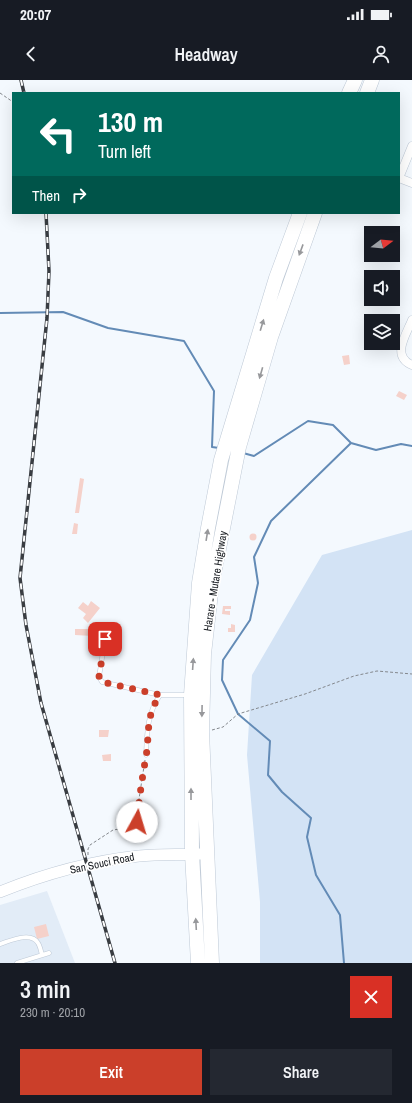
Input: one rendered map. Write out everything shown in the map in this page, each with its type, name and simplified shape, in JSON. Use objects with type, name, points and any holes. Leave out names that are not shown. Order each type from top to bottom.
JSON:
[{"type":"highway","points":[[349,92],[355,80]]},
{"type":"highway","points":[[367,92],[372,80]]},
{"type":"highway","name":"Harare - Mutare Highway","points":[[212,963],[202,732],[204,654],[212,584],[235,464],[233,445],[276,278],[300,214]]},
{"type":"highway","name":"Harare - Mutare Highway","points":[[198,963],[192,854],[191,695],[199,583],[221,460],[233,445],[315,214]]},
{"type":"street","points":[[400,176],[412,146]]},
{"type":"street","points":[[400,178],[412,183]]},
{"type":"street","points":[[412,320],[400,348],[404,361],[412,365]]},
{"type":"street","name":"San Souci Road","points":[[0,892],[15,886],[89,864],[140,856],[207,853]]},
{"type":"lane","points":[[105,639],[99,677],[102,682],[160,695],[191,695]]},
{"type":"lane","points":[[146,756],[148,721],[153,705],[160,695]]},
{"type":"lane","points":[[0,944],[26,937],[32,938],[38,942],[42,955]]},
{"type":"lane","points":[[17,963],[49,953]]},
{"type":"path","points":[[0,93],[12,101]]},
{"type":"path","points":[[202,732],[223,727],[238,714],[305,694],[354,676],[377,671],[412,674]]},
{"type":"path","points":[[89,864],[88,849],[90,846],[113,830],[133,827],[135,825],[141,779],[146,756]]},
{"type":"shaded area","points":[[412,530],[412,963],[260,963],[260,902],[247,755],[252,675],[322,555]]},
{"type":"shaded area","points":[[47,891],[75,963],[0,963],[0,905]]},
{"type":"building","points":[[349,355],[350,364],[344,365],[342,356]]},
{"type":"building","points":[[399,391],[407,395],[404,400],[396,396]]},
{"type":"building","points":[[80,478],[84,479],[79,513],[75,513]]},
{"type":"building","points":[[74,523],[78,524],[77,534],[72,534]]},
{"type":"building","points":[[253,533],[256,534],[256,540],[253,541],[250,540],[249,537],[250,534]]},
{"type":"building","points":[[91,601],[100,608],[88,623],[83,618],[86,614],[78,608],[83,602],[88,606]]},
{"type":"building","points":[[223,606],[231,606],[231,609],[225,609],[225,611],[230,611],[230,615],[222,614]]},
{"type":"building","points":[[231,624],[235,625],[235,632],[228,632],[228,628],[231,628]]},
{"type":"building","points":[[75,629],[93,629],[93,636],[75,635]]},
{"type":"building","points":[[99,730],[109,730],[108,737],[99,737]]},
{"type":"building","points":[[111,754],[111,761],[103,761],[102,755]]},
{"type":"building","points":[[46,924],[49,936],[37,939],[34,927]]},
{"type":"waterway","points":[[0,313],[63,312],[108,328],[184,341],[214,391],[212,447],[219,448]]},
{"type":"waterway","points":[[243,453],[254,456],[308,421],[333,425],[351,443],[376,450],[401,444],[412,446]]},
{"type":"waterway","points":[[344,963],[340,915],[316,875],[307,837],[311,818],[282,792],[268,775],[270,741],[238,714],[222,680],[223,660],[250,620],[258,583],[254,557],[271,521],[351,443]]},
{"type":"railway","points":[[21,80],[24,92]]},
{"type":"railway","points":[[46,214],[49,271],[47,318],[20,578],[26,625],[41,703],[115,963]]},
{"type":"route","points":[[105,639],[99,677],[102,682],[160,695],[153,705],[148,721],[146,756],[141,779],[137,822]]}]
